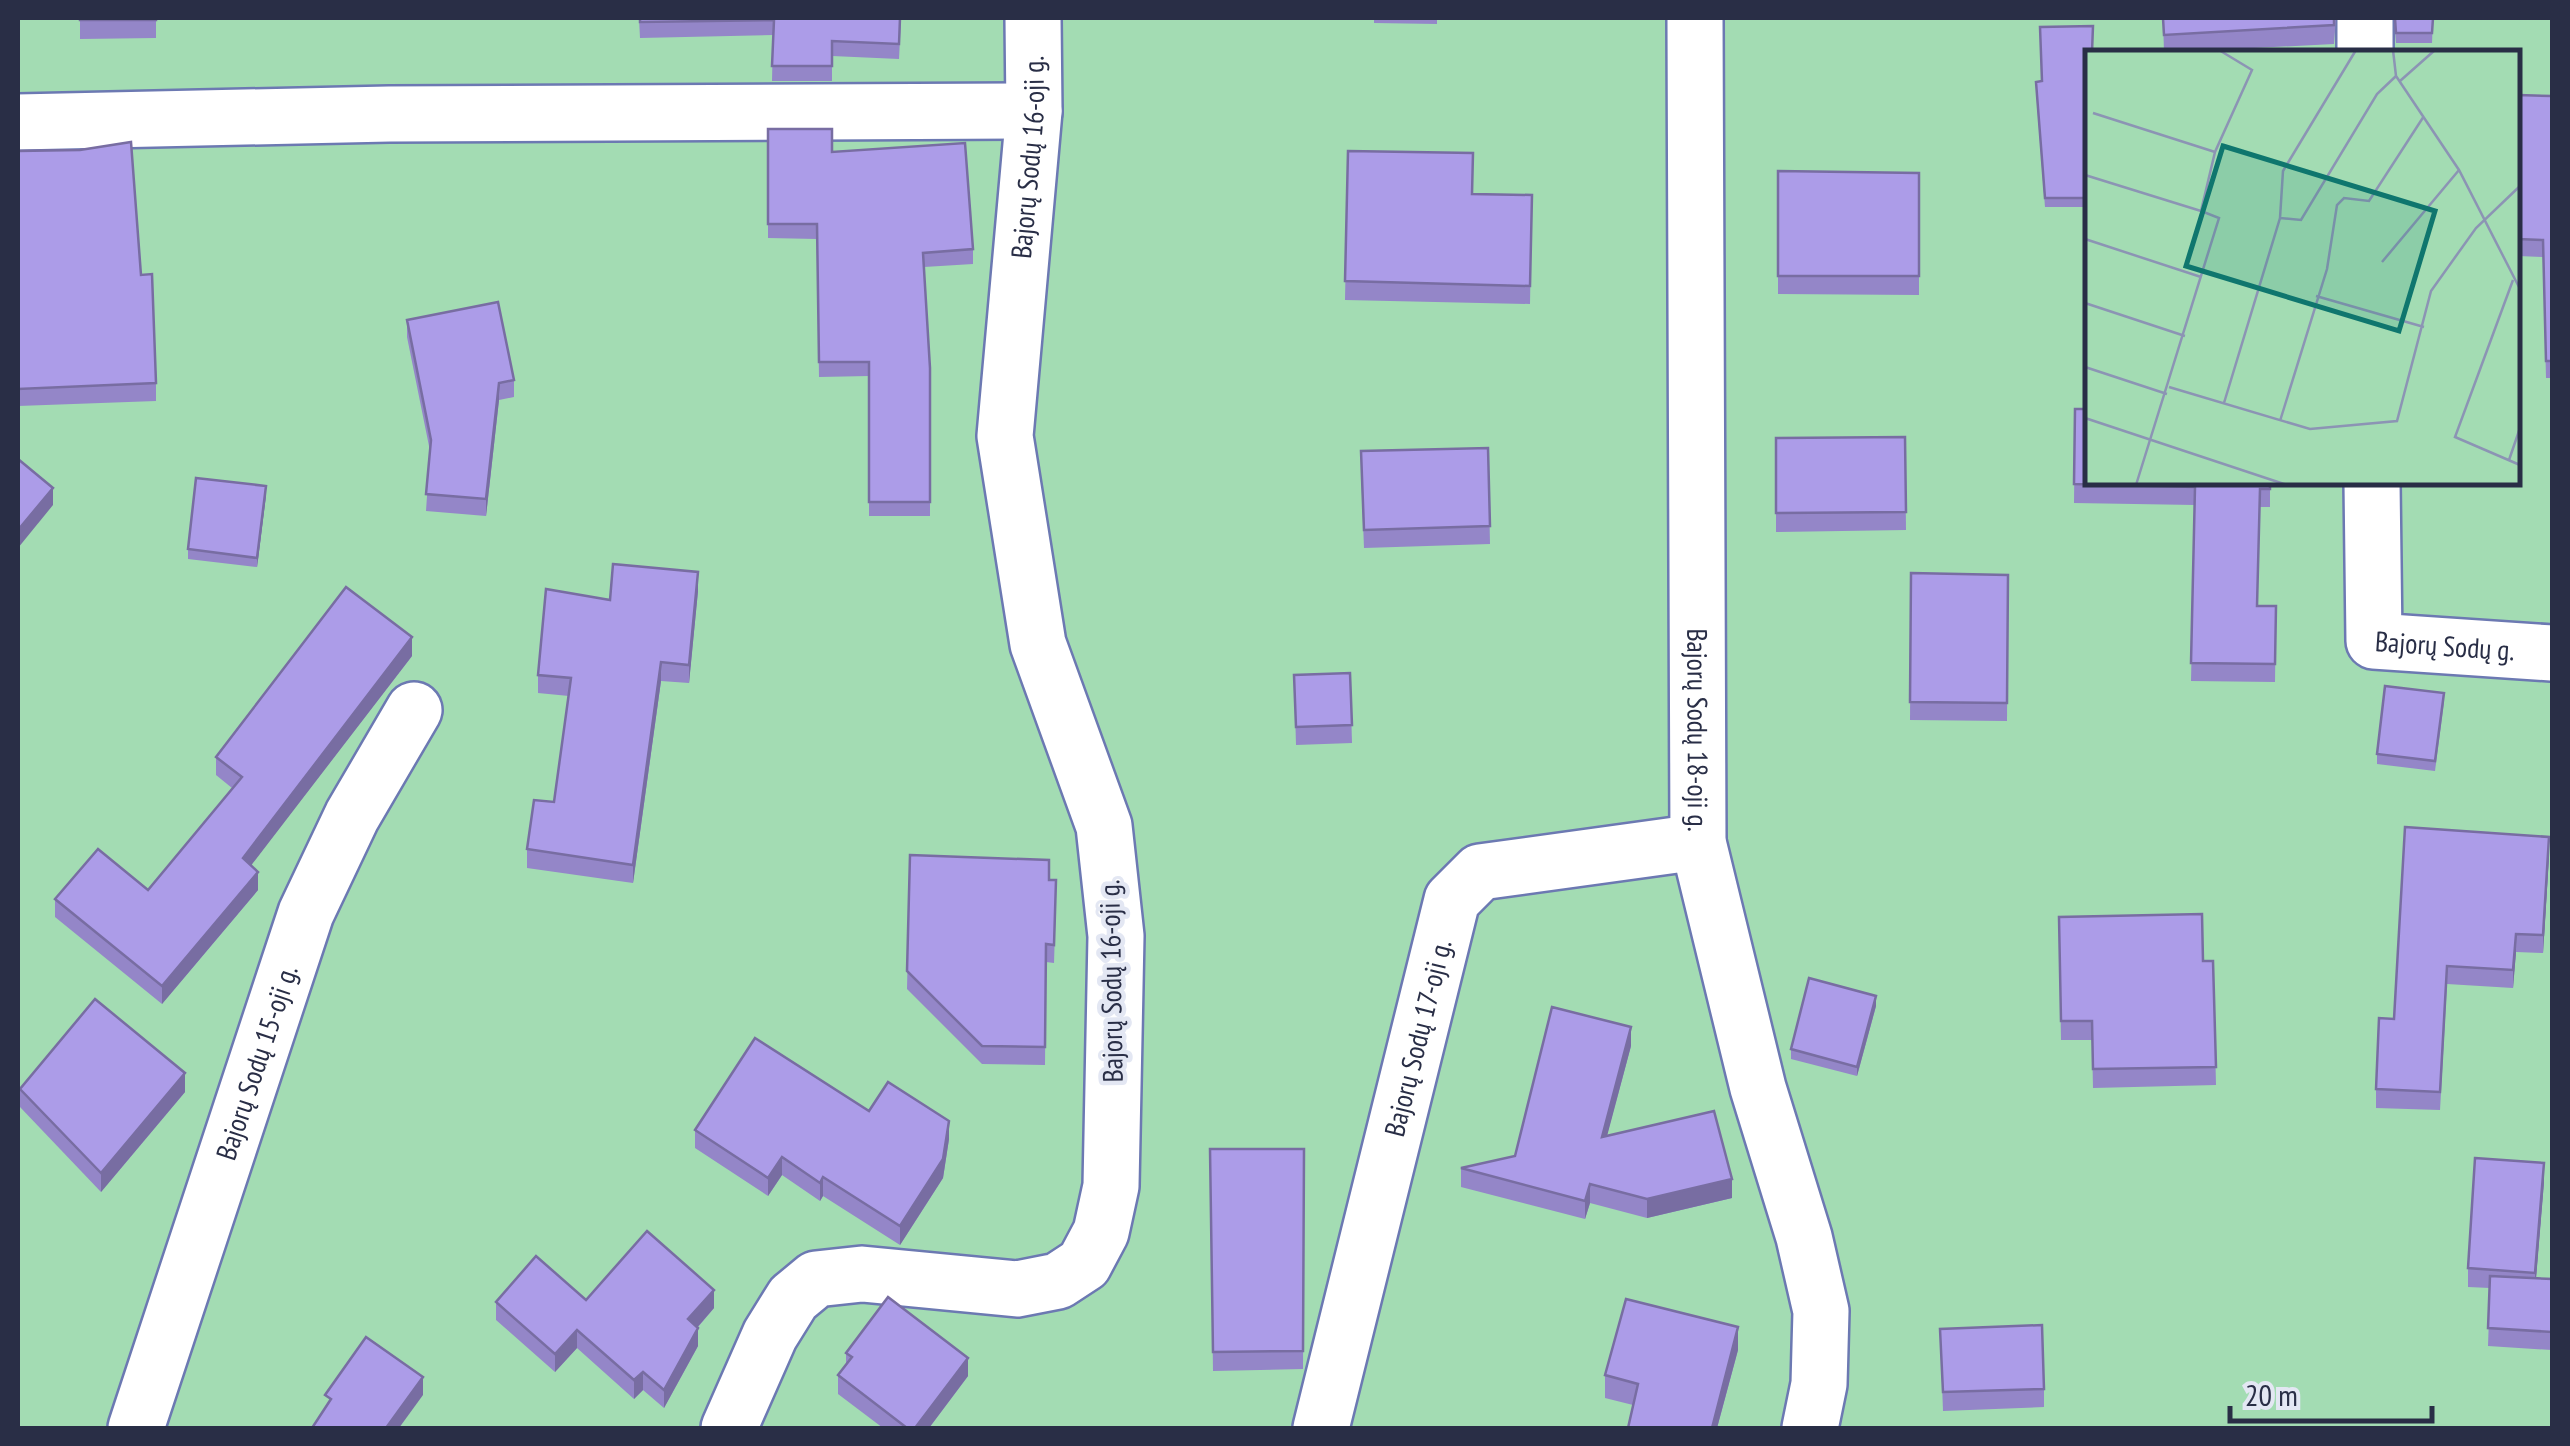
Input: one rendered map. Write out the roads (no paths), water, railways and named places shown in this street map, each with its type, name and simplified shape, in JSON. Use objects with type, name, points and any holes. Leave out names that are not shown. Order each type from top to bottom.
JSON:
[{"type":"street","name":"Bajorų Sodų 16-oji g.","points":[[728,1428],[770,1335],[794,1298],[816,1279],[862,1274],[1017,1289],[1058,1281],[1084,1264],[1101,1232],[1112,1186],[1116,936],[1104,826],[1038,644],[1005,436],[1034,112],[1033,18]]},
{"type":"street","name":"Bajorų Sodų 18-oji g.","points":[[1695,18],[1698,842],[1758,1088],[1804,1237],[1821,1311],[1819,1384],[1810,1428]]},
{"type":"street","points":[[2364,18],[2365,50]]},
{"type":"street","points":[[18,122],[389,114],[1034,112]]},
{"type":"street","name":"Bajorų Sodų g.","points":[[2372,485],[2374,640],[2552,653]]},
{"type":"street","name":"Bajorų Sodų 15-oji g.","points":[[136,1428],[306,913],[352,816],[414,710]]},
{"type":"street","name":"Bajorų Sodų 17-oji g.","points":[[1321,1428],[1452,900],[1480,872],[1698,842]]}]
